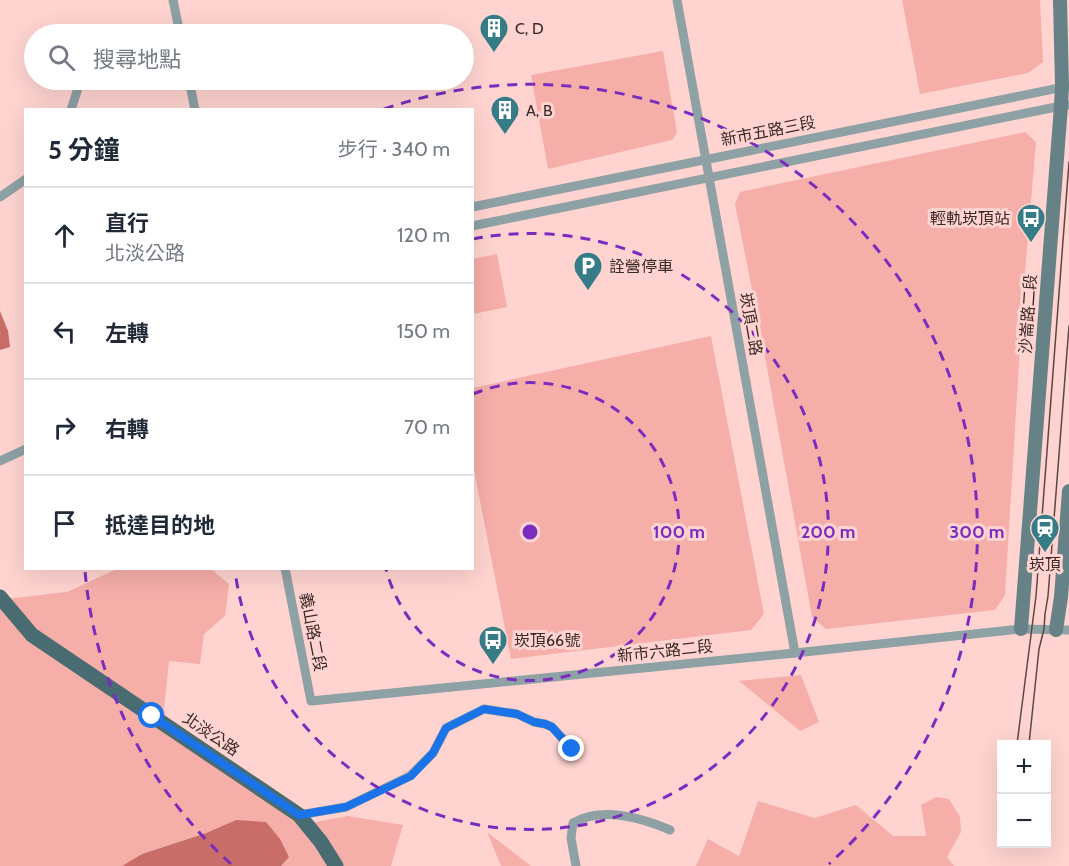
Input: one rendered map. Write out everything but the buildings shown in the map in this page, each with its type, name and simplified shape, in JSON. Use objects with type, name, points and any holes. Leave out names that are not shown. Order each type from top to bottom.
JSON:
[{"type":"main road","name":"北淡公路","points":[[0,597],[32,634],[299,815],[321,842],[336,866]]},
{"type":"street","points":[[173,0],[178,24]]},
{"type":"street","name":"崁頂二路","points":[[677,0],[795,653]]},
{"type":"street","name":"沙崙路二段","points":[[1021,629],[1065,106],[1060,0]]},
{"type":"street","name":"新市五路三段","points":[[474,207],[1065,86]]},
{"type":"street","points":[[72,108],[77,90]]},
{"type":"street","points":[[191,90],[195,108]]},
{"type":"street","name":"新市五路三段","points":[[474,226],[1065,106]]},
{"type":"street","points":[[0,197],[24,180]]},
{"type":"street","points":[[0,461],[24,450]]},
{"type":"street","points":[[1062,630],[1061,597],[1069,491]]},
{"type":"street","name":"義山路二段","points":[[285,570],[311,701]]},
{"type":"street","name":"新市六路二段","points":[[311,701],[1021,629],[1062,630]]},
{"type":"street","points":[[299,815],[346,807],[411,776],[433,753],[446,728],[484,709],[517,714],[552,727],[572,749]]},
{"type":"street","points":[[576,866],[571,838],[573,823],[582,818],[610,814],[650,821],[670,830]]},
{"type":"shaded area","points":[[902,0],[1040,0],[1043,62],[1028,73],[920,94]]},
{"type":"shaded area","points":[[663,51],[677,133],[672,140],[548,169],[531,75]]},
{"type":"shaded area","points":[[1025,132],[1036,142],[1023,296],[1005,595],[995,610],[826,629],[812,617],[735,204],[740,192]]},
{"type":"shaded area","points":[[497,254],[507,307],[474,314],[474,259]]},
{"type":"shaded area","points":[[0,311],[8,331],[10,347],[0,350]]},
{"type":"shaded area","points":[[711,336],[764,614],[751,630],[511,659],[474,470],[474,388]]},
{"type":"shaded area","points":[[115,570],[212,570],[229,584],[225,616],[204,634],[200,664],[169,661],[164,709],[169,732],[257,792],[299,825],[348,816],[403,825],[391,866],[281,866],[289,857],[236,820],[206,833],[142,854],[122,866],[0,866],[0,591],[5,599],[67,592]]},
{"type":"shaded area","points":[[801,675],[819,722],[800,731],[739,681]]},
{"type":"shaded area","points":[[936,797],[949,799],[960,817],[961,832],[947,857],[954,866],[696,866],[708,839],[739,856],[758,801],[815,818],[856,805],[893,836],[926,836],[921,805]]},
{"type":"shaded area","points":[[236,820],[266,822],[280,839],[289,857],[281,866],[122,866],[142,854],[206,833]]},
{"type":"shaded area","points":[[487,832],[531,866],[501,866]]},
{"type":"tram line","points":[[1018,740],[1036,596],[1069,162]]},
{"type":"tram line","points":[[1029,740],[1039,649],[1048,596],[1069,326]]},
{"type":"place","name":"C, D","points":[[494,54]]},
{"type":"place","name":"A, B","points":[[505,136]]},
{"type":"place","name":"輕軌崁頂站","points":[[1031,244]]},
{"type":"place","name":"詮營停車","points":[[588,292]]},
{"type":"place","name":"崁頂","points":[[1045,554]]},
{"type":"place","name":"崁頂66號","points":[[493,666]]},
{"type":"route","points":[[152,716],[299,815],[346,807],[411,776],[433,753],[446,728],[484,709],[517,714],[552,727],[572,749]]}]
